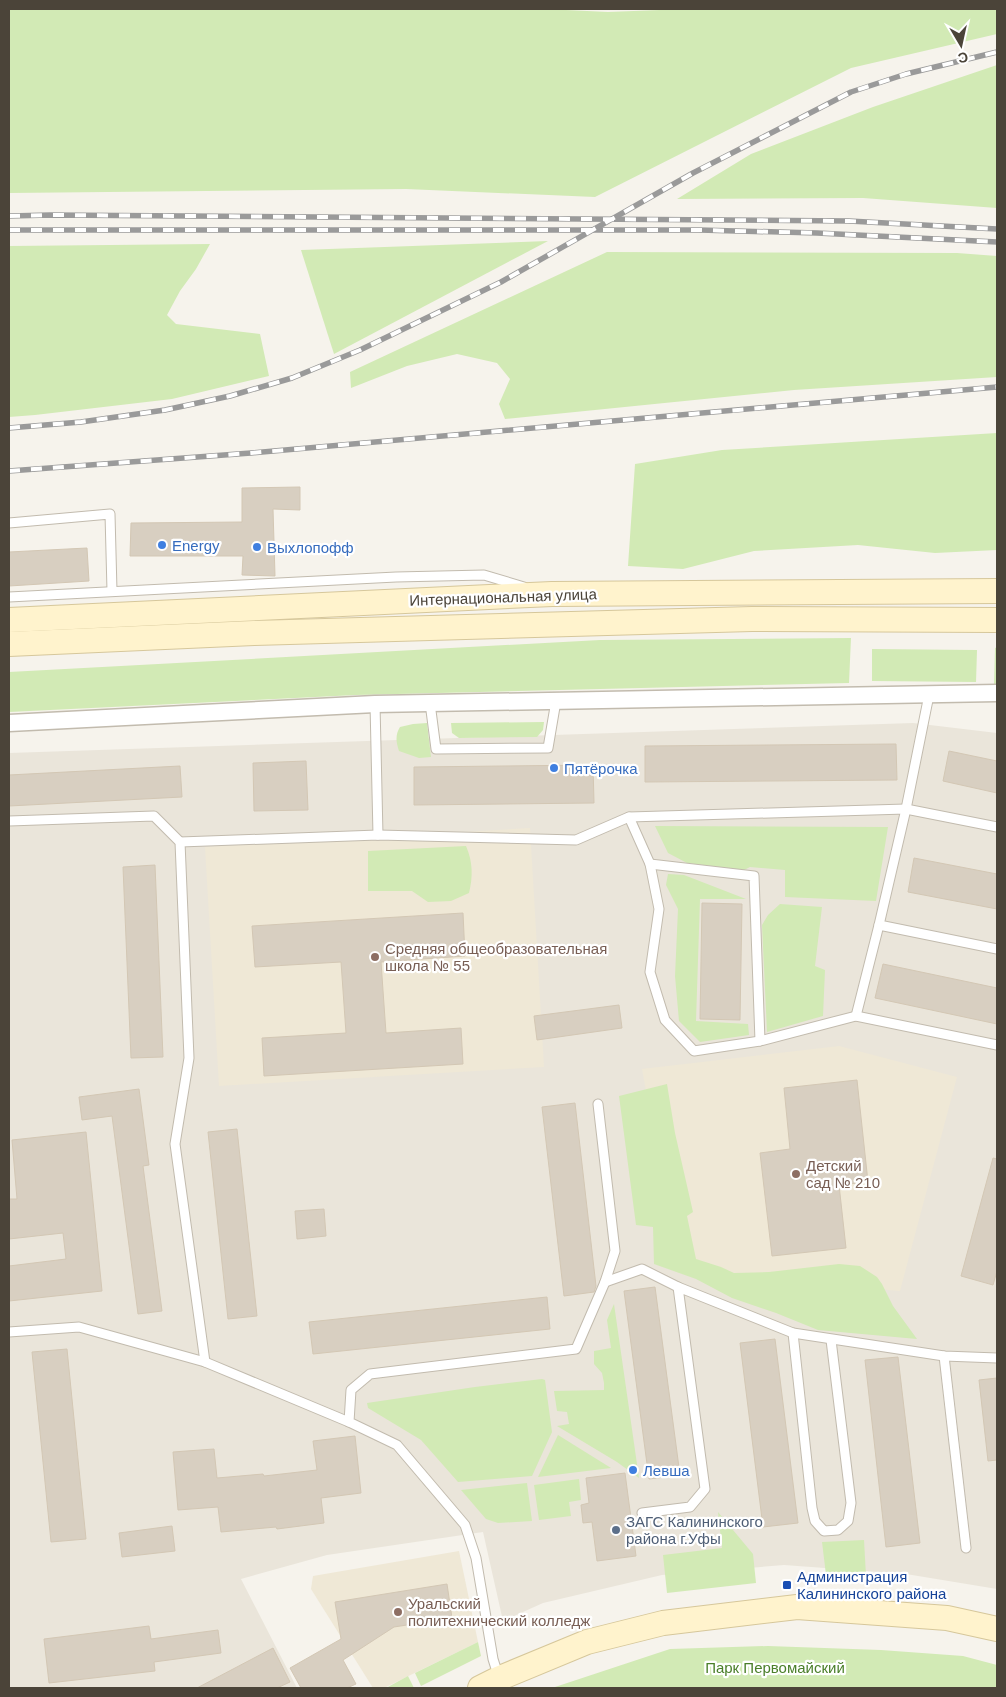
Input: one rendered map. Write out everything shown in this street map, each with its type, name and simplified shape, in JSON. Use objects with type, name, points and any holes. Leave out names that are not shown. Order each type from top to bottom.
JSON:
[{"type":"main road","name":"Интернациональная улица","points":[[9,620],[549,594],[997,591]]},
{"type":"main road","name":"Интернациональная улица","points":[[9,644],[254,633],[752,619],[997,620]]},
{"type":"main road","points":[[490,1683],[587,1642],[663,1623],[796,1607],[947,1618],[997,1629]]},
{"type":"street","points":[[9,723],[375,704],[997,693]]},
{"type":"lane","points":[[9,523],[110,514],[112,591]]},
{"type":"lane","points":[[9,597],[396,577],[484,575],[549,594]]},
{"type":"lane","points":[[856,1016],[880,925],[929,695]]},
{"type":"lane","points":[[430,703],[436,749],[548,748],[556,701]]},
{"type":"lane","points":[[375,704],[378,835]]},
{"type":"lane","points":[[180,842],[378,835],[576,840],[629,817],[906,809],[997,827]]},
{"type":"lane","points":[[9,821],[154,816],[180,842],[189,1058],[175,1144],[205,1362]]},
{"type":"lane","points":[[629,817],[650,864],[659,909],[650,972],[665,1020],[694,1051],[760,1041],[856,1016],[997,1045]]},
{"type":"lane","points":[[650,864],[754,876],[760,1041]]},
{"type":"lane","points":[[880,925],[997,950]]},
{"type":"lane","points":[[349,1422],[351,1390],[370,1374],[576,1349],[605,1282],[615,1251],[598,1104]]},
{"type":"lane","points":[[605,1282],[642,1269],[678,1287],[793,1333],[944,1356],[997,1358]]},
{"type":"lane","points":[[642,1513],[690,1507],[705,1489],[678,1287]]},
{"type":"lane","points":[[9,1332],[79,1327],[205,1362],[349,1422],[397,1445],[465,1525],[476,1558],[493,1659],[490,1683]]},
{"type":"lane","points":[[793,1333],[812,1508],[815,1521],[824,1531],[838,1530],[848,1521],[851,1503],[831,1340]]},
{"type":"lane","points":[[944,1356],[966,1548]]},
{"type":"shaded area","points":[[913,723],[997,733],[997,1589],[906,1574],[784,1565],[662,1575],[543,1603],[503,1621],[483,1532],[327,1555],[241,1579],[297,1688],[9,1688],[9,753]]},
{"type":"shaded area","name":"Средняя общеобразовательная школа № 55","points":[[530,828],[544,1067],[219,1086],[205,847]]},
{"type":"shaded area","name":"Детский сад № 210","points":[[839,1046],[957,1077],[900,1291],[679,1272],[642,1069]]},
{"type":"shaded area","name":"Уральский политехнический колледж","points":[[459,1551],[478,1642],[384,1688],[373,1688],[311,1589],[313,1576]]},
{"type":"green space","points":[[9,9],[545,9],[608,12],[685,9],[997,9],[997,34],[851,68],[595,197],[406,189],[9,193]]},
{"type":"green space","points":[[997,65],[997,208],[863,198],[677,199],[751,154],[873,107]]},
{"type":"green space","points":[[548,241],[334,354],[301,250]]},
{"type":"green space","points":[[210,244],[167,315],[176,324],[260,334],[269,376],[172,399],[9,417],[9,246]]},
{"type":"green space","points":[[607,252],[957,253],[997,256],[997,377],[794,390],[505,419],[499,404],[510,379],[497,363],[457,354],[407,366],[351,388],[350,372]]},
{"type":"green space","points":[[997,433],[997,550],[935,553],[858,545],[754,551],[683,569],[628,566],[635,464],[722,450]]},
{"type":"green space","points":[[851,638],[849,683],[356,695],[9,712],[9,672],[600,640]]},
{"type":"green space","points":[[997,647],[997,684],[994,684],[995,648]]},
{"type":"green space","points":[[872,649],[977,650],[976,682],[872,681]]},
{"type":"green space","points":[[544,722],[543,730],[537,737],[459,738],[452,733],[451,723]]},
{"type":"green space","points":[[427,723],[431,757],[419,758],[399,751],[397,733],[400,727]]},
{"type":"green space","points":[[655,826],[888,827],[876,901],[785,897],[785,870],[750,867],[744,870],[687,863],[668,853]]},
{"type":"green space","points":[[466,846],[472,870],[469,893],[451,901],[428,902],[412,891],[368,891],[368,851]]},
{"type":"green space","points":[[668,874],[684,875],[746,899],[700,899],[696,1021],[748,1024],[749,1035],[700,1042],[679,1021],[675,976],[678,909],[666,885]]},
{"type":"green space","points":[[780,904],[822,907],[815,966],[825,970],[823,1016],[767,1032],[762,925],[768,915]]},
{"type":"green space","points":[[667,1084],[675,1133],[693,1212],[687,1216],[696,1259],[734,1273],[769,1272],[839,1264],[860,1266],[877,1277],[893,1306],[917,1339],[818,1330],[732,1298],[696,1279],[654,1264],[653,1227],[636,1225],[619,1096]]},
{"type":"green space","points":[[614,1304],[639,1478],[617,1462],[557,1426],[569,1424],[567,1412],[557,1411],[554,1391],[604,1390],[602,1373],[594,1364],[594,1351],[611,1348],[607,1320]]},
{"type":"green space","points":[[545,1380],[552,1432],[532,1476],[458,1482],[421,1440],[368,1408],[367,1403],[475,1387]]},
{"type":"green space","points":[[558,1435],[611,1468],[538,1477]]},
{"type":"green space","points":[[579,1479],[581,1500],[569,1502],[571,1516],[539,1520],[534,1485]]},
{"type":"green space","points":[[527,1483],[532,1521],[498,1523],[486,1519],[461,1490]]},
{"type":"green space","points":[[718,1512],[753,1554],[756,1583],[667,1593],[663,1555],[722,1548]]},
{"type":"green space","points":[[864,1540],[866,1576],[826,1575],[822,1542]]},
{"type":"green space","points":[[478,1642],[481,1656],[421,1686],[415,1673]]},
{"type":"green space","name":"Парк Первомайский","points":[[768,1646],[881,1650],[963,1656],[997,1665],[997,1688],[552,1688],[670,1649]]},
{"type":"green space","points":[[408,1676],[414,1688],[386,1688]]},
{"type":"building","points":[[300,487],[300,510],[273,509],[275,576],[242,575],[243,556],[130,556],[131,523],[242,522],[242,488]]},
{"type":"building","points":[[87,548],[89,581],[9,586],[9,552]]},
{"type":"building","points":[[896,744],[897,780],[645,782],[645,746]]},
{"type":"building","points":[[949,751],[997,761],[997,793],[943,781]]},
{"type":"building","points":[[306,761],[308,810],[254,811],[253,763]]},
{"type":"building","points":[[593,765],[594,803],[414,805],[414,767]]},
{"type":"building","points":[[180,766],[182,797],[9,806],[9,775]]},
{"type":"building","points":[[914,858],[997,874],[997,909],[908,892]]},
{"type":"building","points":[[155,865],[163,1057],[131,1058],[123,867]]},
{"type":"building","points":[[702,903],[742,904],[740,1020],[700,1019]]},
{"type":"building","points":[[463,913],[465,956],[381,962],[386,1033],[461,1028],[463,1064],[264,1076],[262,1038],[346,1033],[341,962],[255,967],[252,926]]},
{"type":"building","points":[[883,964],[997,988],[997,1024],[875,998]]},
{"type":"building","points":[[619,1005],[622,1028],[537,1040],[534,1016]]},
{"type":"building","points":[[857,1080],[868,1182],[839,1185],[846,1248],[772,1256],[760,1153],[790,1149],[784,1088]]},
{"type":"building","points":[[139,1089],[149,1165],[143,1166],[162,1311],[138,1314],[112,1116],[82,1120],[79,1097]]},
{"type":"building","points":[[575,1103],[596,1286],[594,1292],[564,1296],[542,1107]]},
{"type":"building","points":[[237,1129],[257,1316],[228,1319],[208,1132]]},
{"type":"building","points":[[86,1132],[102,1291],[9,1301],[9,1266],[66,1259],[63,1233],[9,1239],[9,1199],[17,1199],[12,1140]]},
{"type":"building","points":[[993,1158],[997,1159],[997,1271],[993,1285],[961,1276]]},
{"type":"building","points":[[324,1209],[326,1236],[297,1239],[295,1211]]},
{"type":"building","points":[[655,1287],[680,1475],[649,1479],[624,1291]]},
{"type":"building","points":[[547,1297],[550,1329],[313,1354],[309,1322]]},
{"type":"building","points":[[775,1339],[798,1523],[763,1527],[740,1343]]},
{"type":"building","points":[[67,1349],[86,1539],[51,1542],[32,1352]]},
{"type":"building","points":[[898,1357],[920,1543],[886,1547],[865,1360]]},
{"type":"building","points":[[997,1378],[997,1460],[988,1461],[979,1380]]},
{"type":"building","points":[[355,1436],[361,1493],[321,1498],[324,1523],[277,1529],[276,1527],[221,1532],[218,1507],[178,1510],[173,1452],[214,1449],[217,1478],[263,1474],[264,1476],[317,1470],[313,1441]]},
{"type":"building","points":[[625,1473],[636,1556],[597,1561],[592,1522],[583,1523],[581,1505],[589,1503],[586,1478]]},
{"type":"building","points":[[172,1526],[175,1551],[122,1557],[119,1533]]},
{"type":"building","points":[[447,1584],[452,1618],[394,1627],[343,1660],[356,1684],[347,1688],[301,1688],[290,1668],[341,1639],[335,1602]]},
{"type":"building","points":[[149,1626],[151,1639],[218,1630],[221,1653],[154,1662],[155,1671],[49,1683],[44,1639]]},
{"type":"building","points":[[273,1648],[290,1682],[277,1688],[197,1688]]},
{"type":"railway","points":[[9,428],[81,422],[165,410],[230,396],[292,378],[360,350],[501,282],[693,173],[851,92],[906,74],[997,52]]},
{"type":"railway","points":[[9,216],[849,221],[997,229]]},
{"type":"railway","points":[[9,230],[699,230],[817,233],[997,242]]},
{"type":"railway","points":[[9,471],[251,453],[997,387]]},
{"type":"place","name":"Energy","points":[[162,545]]},
{"type":"place","name":"Выхлопофф","points":[[257,547]]},
{"type":"place","name":"Пятёрочка","points":[[554,768]]},
{"type":"place","name":"Средняя общеобразовательная школа № 55","points":[[375,957]]},
{"type":"place","name":"Детский сад № 210","points":[[796,1174]]},
{"type":"place","name":"Левша","points":[[633,1470]]},
{"type":"place","name":"ЗАГС Калининского района г.Уфы","points":[[616,1530]]},
{"type":"place","name":"Администрация Калининского района","points":[[787,1585]]},
{"type":"place","name":"Уральский политехнический колледж","points":[[398,1612]]}]
